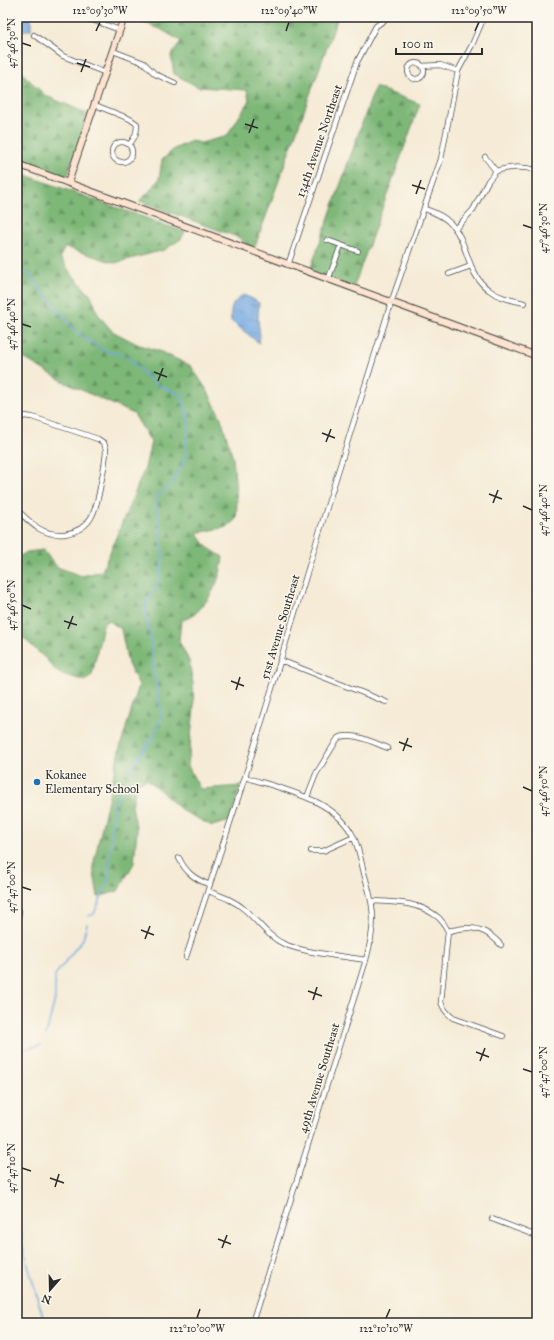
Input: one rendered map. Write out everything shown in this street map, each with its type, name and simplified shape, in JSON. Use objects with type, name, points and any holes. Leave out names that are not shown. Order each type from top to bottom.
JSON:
[{"type":"street","points":[[84,17],[120,30]]},
{"type":"street","points":[[68,183],[124,17]]},
{"type":"street","name":"51st Avenue Southeast","points":[[186,957],[245,777],[391,303],[441,160],[458,71],[472,45],[484,17]]},
{"type":"street","name":"134th Avenue Northeast","points":[[288,265],[357,62],[376,26],[386,19]]},
{"type":"street","points":[[34,35],[63,56],[106,73]]},
{"type":"street","points":[[113,51],[144,62],[155,74],[175,84]]},
{"type":"street","points":[[422,66],[440,64],[458,71]]},
{"type":"street","points":[[95,105],[130,119],[137,124],[136,134],[129,145]]},
{"type":"street","points":[[124,142],[129,145],[132,151],[128,160],[122,161],[114,157],[112,151],[115,145],[124,142]]},
{"type":"street","points":[[485,157],[496,171]]},
{"type":"street","points":[[17,164],[537,356]]},
{"type":"street","points":[[455,228],[473,210],[488,181],[496,171],[508,168],[524,167],[537,170]]},
{"type":"street","points":[[424,209],[438,214],[449,221],[455,228],[470,266],[477,279],[488,290],[502,297],[524,303]]},
{"type":"street","points":[[327,240],[358,251]]},
{"type":"street","points":[[328,280],[341,245]]},
{"type":"street","points":[[449,274],[470,266]]},
{"type":"street","points":[[17,421],[24,416],[32,417],[98,439],[104,443],[106,449],[96,509],[91,520],[83,527],[75,532],[63,534],[50,533],[38,528],[17,510]]},
{"type":"street","points":[[280,660],[386,702]]},
{"type":"street","points":[[307,797],[316,774],[338,738],[352,736],[388,748]]},
{"type":"street","name":"49th Avenue Southeast","points":[[245,777],[307,797],[332,812],[344,822],[354,837],[373,901],[374,922],[372,938],[366,960],[252,1323]]},
{"type":"street","points":[[311,851],[323,851],[354,837]]},
{"type":"street","points":[[179,858],[184,869],[199,880],[210,885]]},
{"type":"street","points":[[208,891],[229,899],[243,908],[272,936],[283,944],[366,960]]},
{"type":"street","points":[[373,901],[403,902],[419,907],[440,919],[448,932],[441,1002],[443,1009],[453,1018],[503,1036]]},
{"type":"street","points":[[17,924],[19,911]]},
{"type":"street","points":[[448,932],[468,928],[494,937],[501,945]]},
{"type":"street","points":[[492,1219],[537,1236]]},
{"type":"green space","points":[[129,17],[338,17],[253,252],[240,238],[139,201],[149,192],[159,179],[162,160],[174,149],[191,141],[201,143],[227,136],[249,101],[247,90],[198,87],[174,74],[171,56],[181,41],[160,29]]},
{"type":"green space","points":[[17,63],[25,76],[46,96],[89,114],[67,177],[17,159]]},
{"type":"green space","points":[[375,87],[420,104],[353,289],[309,273]]},
{"type":"green space","points":[[17,172],[185,232],[181,239],[164,250],[115,263],[65,247],[60,257],[70,272],[92,297],[98,314],[112,331],[139,345],[159,351],[191,366],[207,390],[221,418],[233,458],[237,502],[236,519],[227,527],[197,533],[207,547],[223,557],[222,565],[214,588],[206,602],[195,614],[181,621],[179,641],[189,661],[193,683],[194,708],[188,766],[200,789],[241,786],[230,821],[212,826],[183,811],[147,779],[137,784],[132,806],[137,831],[134,863],[118,891],[98,897],[93,866],[119,751],[139,685],[128,664],[121,629],[108,620],[103,625],[92,675],[86,681],[58,673],[46,659],[17,632],[17,558],[27,552],[43,550],[57,567],[82,576],[102,571],[145,468],[151,442],[134,414],[66,383],[22,357],[17,357]]},
{"type":"water","points":[[17,17],[31,17],[31,30],[17,30]]},
{"type":"water","points":[[243,295],[259,303],[259,343],[231,321],[232,306],[236,300]]},
{"type":"waterway","points":[[17,270],[29,274],[74,330],[102,350],[126,356],[155,384],[182,395],[189,423],[185,460],[170,486],[156,497],[163,556],[159,583],[146,602],[146,618],[150,633],[154,673],[162,716],[154,736],[128,772]]},
{"type":"waterway","points":[[89,916],[94,914],[108,881],[114,804],[120,790]]},
{"type":"waterway","points":[[46,1035],[55,999],[55,975],[83,939],[87,924]]},
{"type":"waterway","points":[[17,1051],[41,1045]]},
{"type":"waterway","points":[[17,1205],[23,1248],[43,1317],[43,1323]]},
{"type":"place","name":"Kokanee Elementary School","points":[[37,782]]}]
